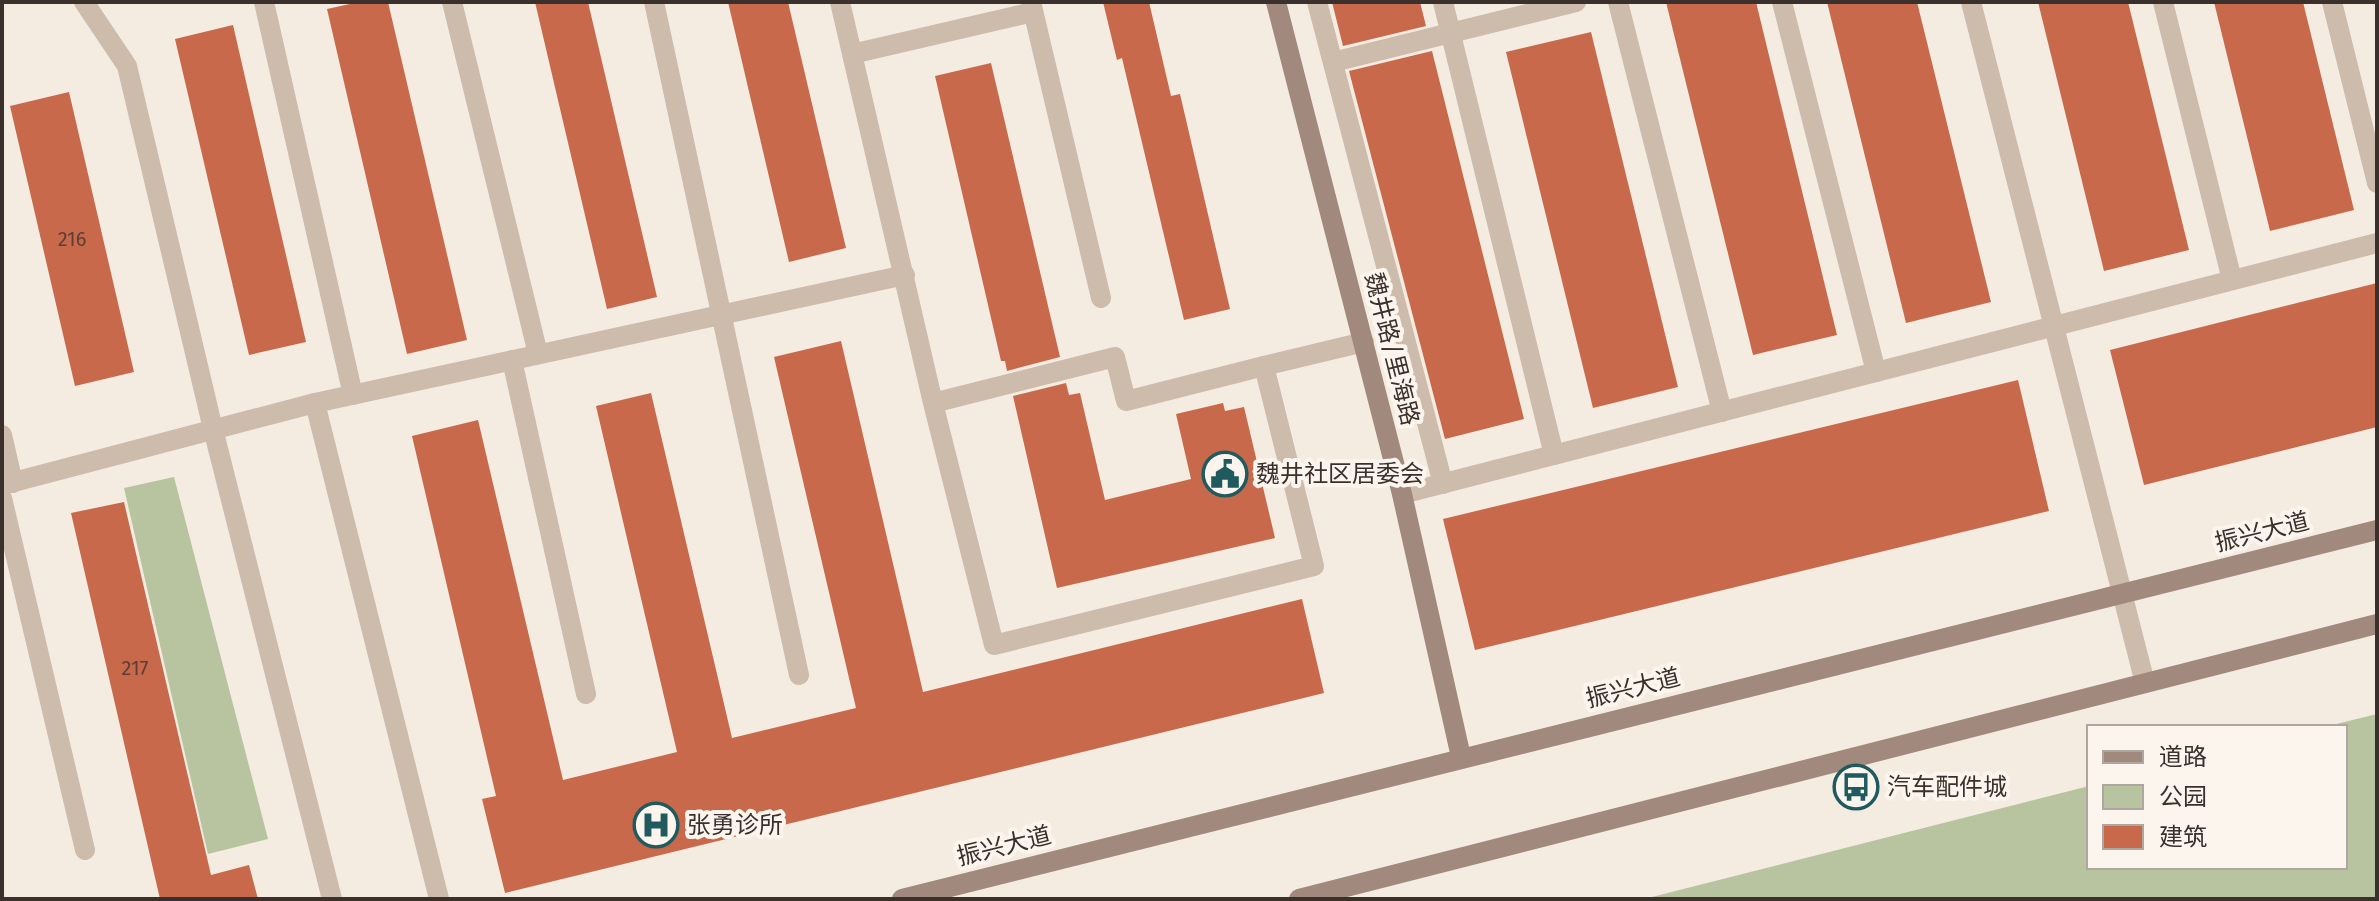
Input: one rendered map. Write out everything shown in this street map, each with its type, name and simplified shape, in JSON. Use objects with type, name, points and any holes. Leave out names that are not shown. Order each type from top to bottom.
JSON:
[{"type":"main road","name":"魏井路/里海路","points":[[1276,2],[1402,494],[1461,757]]},
{"type":"main road","name":"振兴大道","points":[[902,899],[2377,530]]},
{"type":"main road","points":[[1299,899],[2377,624]]},
{"type":"street","points":[[84,2],[127,66],[213,429],[332,899]]},
{"type":"street","points":[[264,2],[353,395]]},
{"type":"street","points":[[452,2],[538,354]]},
{"type":"street","points":[[654,2],[799,675]]},
{"type":"street","points":[[840,2],[933,403],[994,645],[1314,566],[1264,366]]},
{"type":"street","points":[[1317,2],[1443,484]]},
{"type":"street","points":[[1443,2],[1554,455]]},
{"type":"street","points":[[1333,62],[1576,2]]},
{"type":"street","points":[[1618,2],[1722,412]]},
{"type":"street","points":[[1782,2],[1876,372]]},
{"type":"street","points":[[1971,2],[2145,683]]},
{"type":"street","points":[[2163,2],[2232,280]]},
{"type":"street","points":[[2332,2],[2377,183]]},
{"type":"street","points":[[852,54],[1032,7],[1101,298]]},
{"type":"street","points":[[1402,494],[2377,243]]},
{"type":"street","points":[[6,489],[315,403],[905,275]]},
{"type":"street","points":[[933,403],[1115,357],[1126,401],[1364,342]]},
{"type":"street","points":[[512,360],[586,694]]},
{"type":"street","points":[[315,403],[439,899]]},
{"type":"street","points":[[2,435],[6,489],[85,850]]},
{"type":"green space","points":[[174,477],[268,839],[208,854],[124,488]]},
{"type":"green space","points":[[2377,714],[2377,899],[1644,899],[2087,787],[2087,869],[2347,869],[2347,725],[2332,725]]},
{"type":"building","points":[[359,2],[388,2],[467,340],[407,354],[327,9]]},
{"type":"building","points":[[535,2],[588,2],[657,297],[607,309]]},
{"type":"building","points":[[728,2],[788,2],[846,248],[789,262]]},
{"type":"building","points":[[1103,2],[1149,2],[1171,96],[1180,94],[1230,309],[1184,320],[1122,58],[1117,60]]},
{"type":"building","points":[[1332,2],[1420,2],[1426,26],[1343,46]]},
{"type":"building","points":[[1666,2],[1756,2],[1837,335],[1753,355]]},
{"type":"building","points":[[1827,2],[1917,2],[1991,302],[1906,323]]},
{"type":"building","points":[[2038,2],[2128,2],[2189,250],[2104,271]]},
{"type":"building","points":[[2214,2],[2303,2],[2354,210],[2270,231]]},
{"type":"building","points":[[233,25],[306,342],[249,355],[175,39]]},
{"type":"building","points":[[1591,32],[1678,387],[1593,408],[1506,52]]},
{"type":"building","points":[[1432,51],[1524,419],[1445,439],[1349,71]]},
{"type":"building","points":[[991,63],[1060,357],[1007,371],[1005,361],[1001,361],[935,76]]},
{"type":"building","points":[[69,92],[134,372],[75,386],[10,106]]},
{"type":"building","points":[[2377,283],[2377,427],[2144,485],[2110,350]]},
{"type":"building","points":[[841,341],[923,692],[1302,599],[1324,693],[505,893],[482,799],[496,796],[412,436],[478,420],[563,780],[677,752],[596,406],[651,393],[732,738],[856,708],[774,357]]},
{"type":"building","points":[[2018,380],[2049,511],[1475,650],[1443,519]]},
{"type":"building","points":[[1066,383],[1069,395],[1080,393],[1105,500],[1191,479],[1176,414],[1223,403],[1225,411],[1244,407],[1275,538],[1057,588],[1013,396]]},
{"type":"building","points":[[124,502],[211,875],[249,865],[258,899],[160,899],[71,513]]},
{"type":"place","name":"魏井社区居委会","points":[[1225,474]]},
{"type":"place","name":"汽车配件城","points":[[1856,787]]},
{"type":"place","name":"张勇诊所","points":[[656,825]]}]
